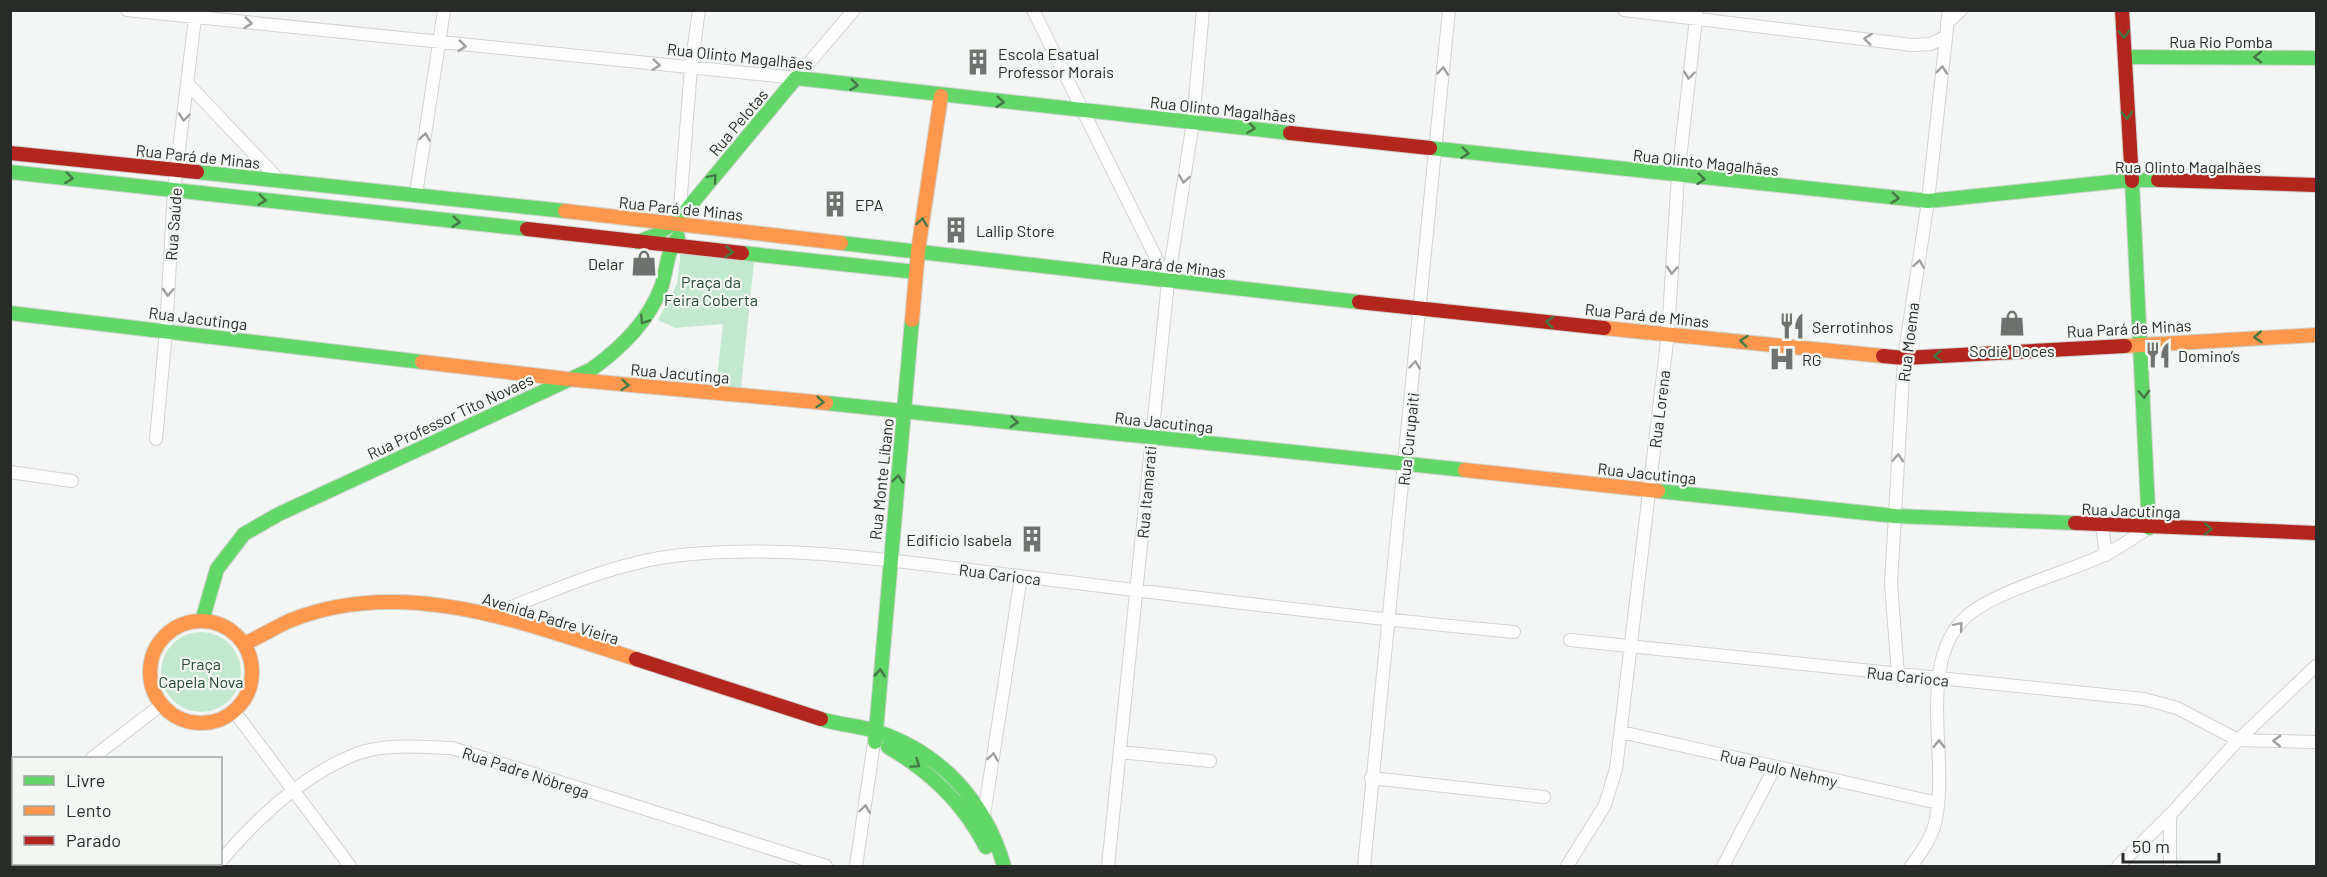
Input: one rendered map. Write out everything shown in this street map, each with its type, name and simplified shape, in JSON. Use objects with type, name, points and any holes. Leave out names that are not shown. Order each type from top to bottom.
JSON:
[{"type":"street","name":"Rua Olinto Magalhães","points":[[127,10],[196,14],[440,44],[796,78],[1434,150],[1928,201],[2130,180],[2220,180],[2316,185]]},
{"type":"street","points":[[416,194],[444,10]]},
{"type":"street","points":[[676,221],[699,10]]},
{"type":"street","name":"Rua Pelotas","points":[[638,242],[656,235],[676,221],[854,10]]},
{"type":"street","points":[[1033,10],[1168,282]]},
{"type":"street","name":"Rua Itamarati","points":[[1108,867],[1168,282],[1193,122],[1203,10]]},
{"type":"street","name":"Rua Curupaiti","points":[[1364,867],[1371,778],[1406,465],[1449,10]]},
{"type":"street","points":[[1624,10],[1696,14],[1912,45],[1932,44],[1945,37]]},
{"type":"street","points":[[1948,17],[1961,10]]},
{"type":"street","points":[[1911,867],[1928,841],[1938,803],[1939,679],[1946,642],[1968,615],[1988,603],[2106,555],[2149,528],[2142,343],[2130,180],[2122,10]]},
{"type":"street","name":"Rua Saúde","points":[[156,439],[166,331],[174,190],[196,14]]},
{"type":"street","name":"Rua Lorena","points":[[1567,867],[1605,805],[1616,769],[1668,333],[1678,176],[1696,14]]},
{"type":"street","name":"Rua Moema","points":[[1898,674],[1891,584],[1904,358],[1928,201],[1948,17]]},
{"type":"street","name":"Rua Rio Pomba","points":[[2125,57],[2316,58]]},
{"type":"street","points":[[189,84],[281,181]]},
{"type":"street","name":"Rua Monte Líbano","points":[[856,867],[875,738],[918,251],[941,96]]},
{"type":"street","name":"Rua Pará de Minas","points":[[10,153],[676,221],[698,226],[1168,282],[1904,358],[2316,335]]},
{"type":"street","points":[[10,172],[916,272]]},
{"type":"street","points":[[670,246],[681,234],[698,226]]},
{"type":"street","name":"Rua Professor Tito Novaes","points":[[202,621],[217,569],[244,534],[290,509],[592,369],[633,336],[658,297],[670,246]]},
{"type":"street","name":"Rua Jacutinga","points":[[10,313],[567,379],[905,410],[1895,516],[2316,533]]},
{"type":"street","points":[[10,472],[72,481]]},
{"type":"street","points":[[2102,525],[2106,555]]},
{"type":"street","name":"Rua Carioca","points":[[494,614],[618,566],[680,555],[749,551],[889,560],[1389,620],[1514,632]]},
{"type":"street","points":[[984,815],[1021,577]]},
{"type":"street","name":"Avenida Padre Vieira","points":[[244,644],[290,621],[358,605],[422,603],[494,614],[847,728],[862,726],[875,738]]},
{"type":"street","points":[[202,621],[218,624],[233,632],[244,644],[251,661],[252,680],[246,697],[234,711],[220,720],[204,723],[188,722],[173,716],[161,705],[151,688],[149,669],[154,650],[166,634],[183,624],[202,621]]},
{"type":"street","name":"Rua Carioca","points":[[1570,640],[2144,699],[2177,708],[2238,740]]},
{"type":"street","points":[[2118,867],[2170,815],[2238,740],[2316,666]]},
{"type":"street","points":[[95,757],[161,705]]},
{"type":"street","points":[[234,711],[350,867]]},
{"type":"street","name":"Rua Paulo Nehmy","points":[[1621,732],[1938,803]]},
{"type":"street","points":[[875,738],[918,749],[960,782],[984,815],[1000,846],[1004,867]]},
{"type":"street","points":[[875,738],[888,748],[920,765],[954,795],[979,831],[993,867]]},
{"type":"street","points":[[2238,740],[2316,741]]},
{"type":"street","name":"Rua Padre Nóbrega","points":[[222,861],[294,789],[357,754],[398,747],[452,748],[825,867]]},
{"type":"street","points":[[1120,752],[1210,761]]},
{"type":"street","points":[[1723,867],[1775,767]]},
{"type":"street","points":[[1371,778],[1544,797]]},
{"type":"street","points":[[2170,815],[2170,867]]},
{"type":"green space","name":"Praça da Feira Coberta","points":[[681,250],[754,262],[741,388],[716,388],[723,324],[675,328],[658,320],[677,284]]},
{"type":"green space","name":"Praça Capela Nova","points":[[201,632],[216,635],[229,644],[238,657],[241,672],[238,687],[229,700],[216,709],[201,712],[186,709],[173,700],[164,687],[161,672],[164,657],[173,644],[186,635]]},
{"type":"traffic: fast","points":[[2125,57],[2316,58]]},
{"type":"traffic: fast","points":[[638,242],[656,235],[679,219],[796,78],[1290,133]]},
{"type":"traffic: fast","points":[[1430,148],[1928,201],[2130,180],[2158,180]]},
{"type":"traffic: fast","points":[[10,172],[527,229]]},
{"type":"traffic: fast","points":[[197,172],[565,211]]},
{"type":"traffic: fast","points":[[2132,181],[2149,528]]},
{"type":"traffic: fast","points":[[202,621],[217,569],[244,534],[279,514],[592,369],[603,361],[624,342],[650,310],[662,285],[669,254],[678,237]]},
{"type":"traffic: fast","points":[[841,243],[1359,302]]},
{"type":"traffic: fast","points":[[742,253],[916,272]]},
{"type":"traffic: fast","points":[[10,313],[422,362]]},
{"type":"traffic: fast","points":[[875,742],[912,320]]},
{"type":"traffic: fast","points":[[826,403],[1465,470]]},
{"type":"traffic: fast","points":[[1658,491],[1895,516],[2075,523]]},
{"type":"traffic: fast","points":[[821,719],[868,729],[899,740],[940,766],[957,782],[985,820],[1004,866]]},
{"type":"traffic: fast","points":[[888,747],[918,767],[944,790],[967,816],[986,847]]},
{"type":"traffic: slow","points":[[912,320],[918,251],[941,96]]},
{"type":"traffic: slow","points":[[565,211],[841,243]]},
{"type":"traffic: slow","points":[[1604,328],[1883,356]]},
{"type":"traffic: slow","points":[[2125,346],[2316,335]]},
{"type":"traffic: slow","points":[[422,362],[567,379],[826,403]]},
{"type":"traffic: slow","points":[[1465,470],[1658,491]]},
{"type":"traffic: slow","points":[[244,644],[289,621],[332,608],[376,602],[420,603],[464,609],[508,619],[636,659]]},
{"type":"traffic: slow","points":[[201,621],[220,625],[237,636],[248,653],[252,672],[248,691],[237,708],[220,719],[201,723],[182,719],[165,708],[154,691],[150,672],[154,653],[165,636],[182,625],[201,621]]},
{"type":"traffic: jam","points":[[2122,10],[2132,181]]},
{"type":"traffic: jam","points":[[1290,133],[1430,148]]},
{"type":"traffic: jam","points":[[10,153],[197,172]]},
{"type":"traffic: jam","points":[[2158,180],[2316,185]]},
{"type":"traffic: jam","points":[[527,229],[742,253]]},
{"type":"traffic: jam","points":[[1359,302],[1604,328]]},
{"type":"traffic: jam","points":[[1883,356],[1904,358],[2125,346]]},
{"type":"traffic: jam","points":[[2075,523],[2316,533]]},
{"type":"traffic: jam","points":[[636,659],[821,719]]},
{"type":"place","name":"Escola Esatual Professor Morais","points":[[978,62]]},
{"type":"place","name":"EPA","points":[[835,204]]},
{"type":"place","name":"Lallip Store","points":[[956,230]]},
{"type":"place","name":"Delar","points":[[644,263]]},
{"type":"place","name":"Sodiê Doces","points":[[2012,323]]},
{"type":"place","name":"Serrotinhos","points":[[1792,326]]},
{"type":"place","name":"Domino’s","points":[[2158,355]]},
{"type":"place","name":"RG","points":[[1782,359]]},
{"type":"place","name":"Edificio Isabela","points":[[1032,539]]}]
